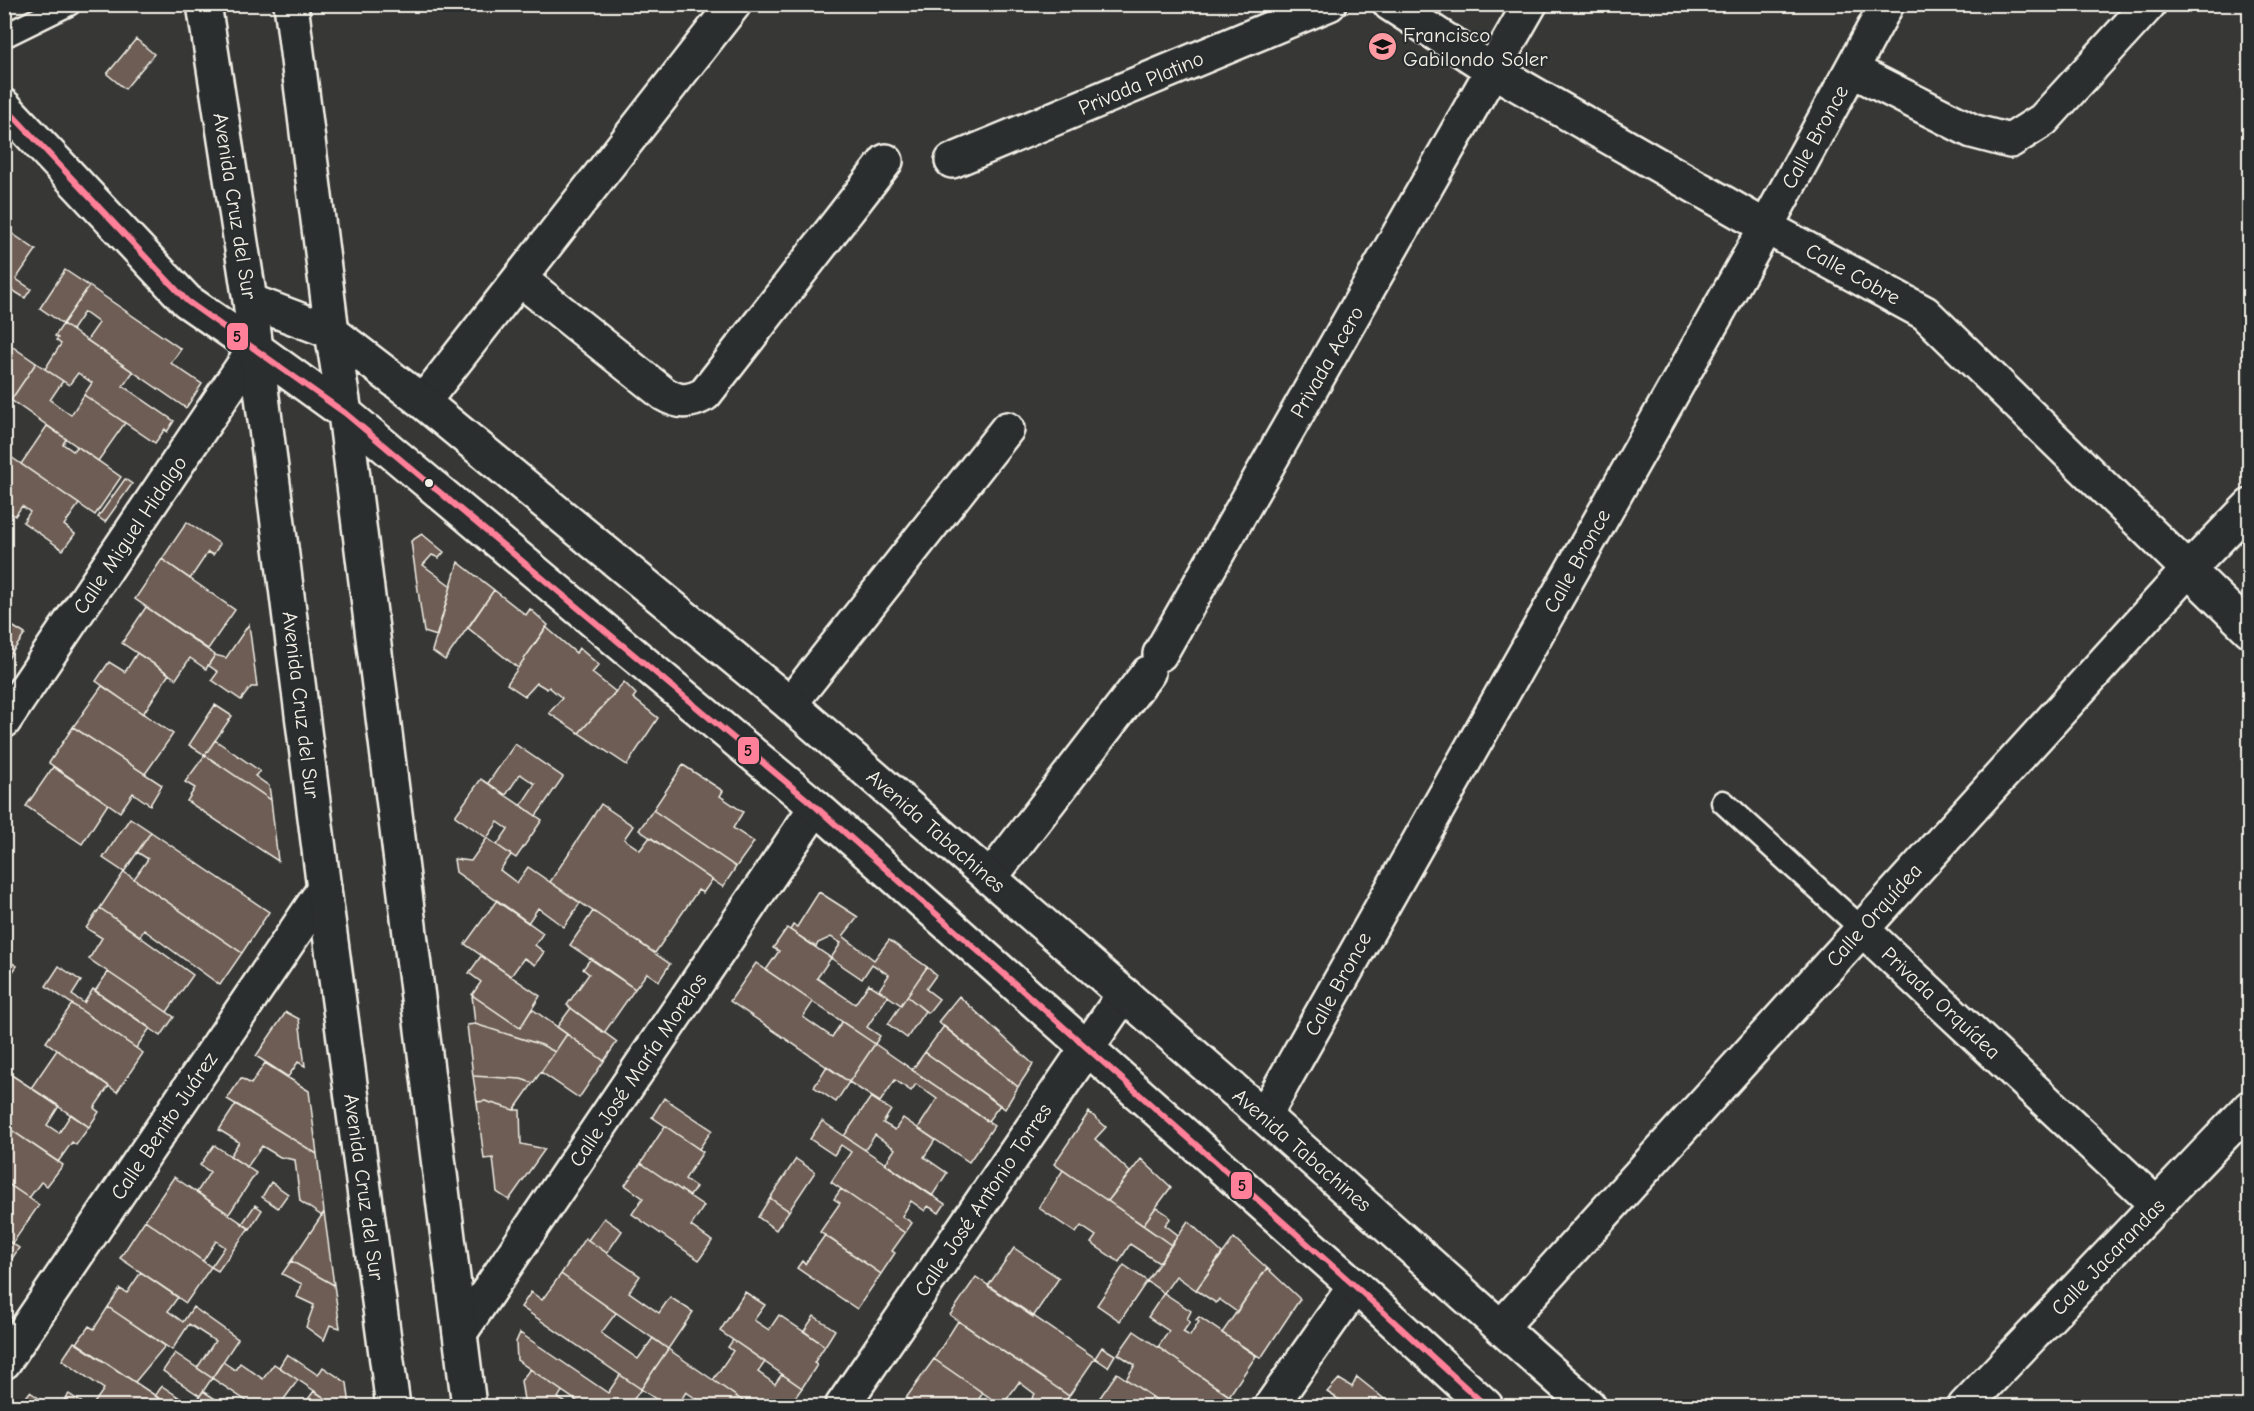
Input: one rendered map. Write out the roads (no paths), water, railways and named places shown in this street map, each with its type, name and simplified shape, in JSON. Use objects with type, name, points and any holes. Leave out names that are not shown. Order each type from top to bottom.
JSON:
[{"type":"street","name":"Avenida Cruz del Sur","points":[[204,4],[250,301],[324,889],[393,1407]]},
{"type":"street","points":[[291,4],[332,333],[345,413],[469,1407]]},
{"type":"street","points":[[423,402],[734,4]]},
{"type":"street","name":"Privada Platino","points":[[952,161],[1329,4]]},
{"type":"street","name":"Calle Cobre","points":[[1390,4],[1494,71],[1766,227],[1925,313],[2250,630]]},
{"type":"street","name":"Privada Acero","points":[[990,878],[1154,664],[1494,71],[1530,4]]},
{"type":"street","name":"Calle Bronce","points":[[1264,1116],[1766,227],[1887,4]]},
{"type":"street","points":[[1852,70],[1972,131],[2010,141],[2043,120],[2149,4]]},
{"type":"street","points":[[5,109],[187,301],[345,413],[816,807],[1355,1286],[1485,1407]]},
{"type":"street","points":[[520,279],[664,394],[674,400],[685,402],[695,399],[705,394],[886,161]]},
{"type":"street","points":[[187,301],[250,301]]},
{"type":"street","name":"Avenida Tabachines","points":[[250,301],[332,333],[423,402],[790,704],[1264,1116],[1589,1407]]},
{"type":"street","name":"Calle Miguel Hidalgo","points":[[4,721],[255,348]]},
{"type":"street","points":[[790,704],[1007,429]]},
{"type":"street","name":"Calle Orquídea","points":[[1501,1327],[2187,570],[2250,506]]},
{"type":"street","name":"Calle José María Morelos","points":[[459,1333],[816,807]]},
{"type":"street","name":"Calle Benito Juárez","points":[[4,1362],[324,889]]},
{"type":"street","name":"Privada Orquídea","points":[[1862,929],[2157,1205]]},
{"type":"street","name":"Calle José Antonio Torres","points":[[842,1407],[1124,994]]},
{"type":"street","name":"Calle Jacarandas","points":[[1965,1407],[2250,1107]]},
{"type":"street","points":[[1271,1407],[1355,1286]]},
{"type":"lane","points":[[4,36],[69,4]]},
{"type":"lane","name":"Privada Orquídea","points":[[1723,802],[1862,929]]},
{"type":"place","name":"Francisco Gabilondo Soler","points":[[1382,47]]}]
